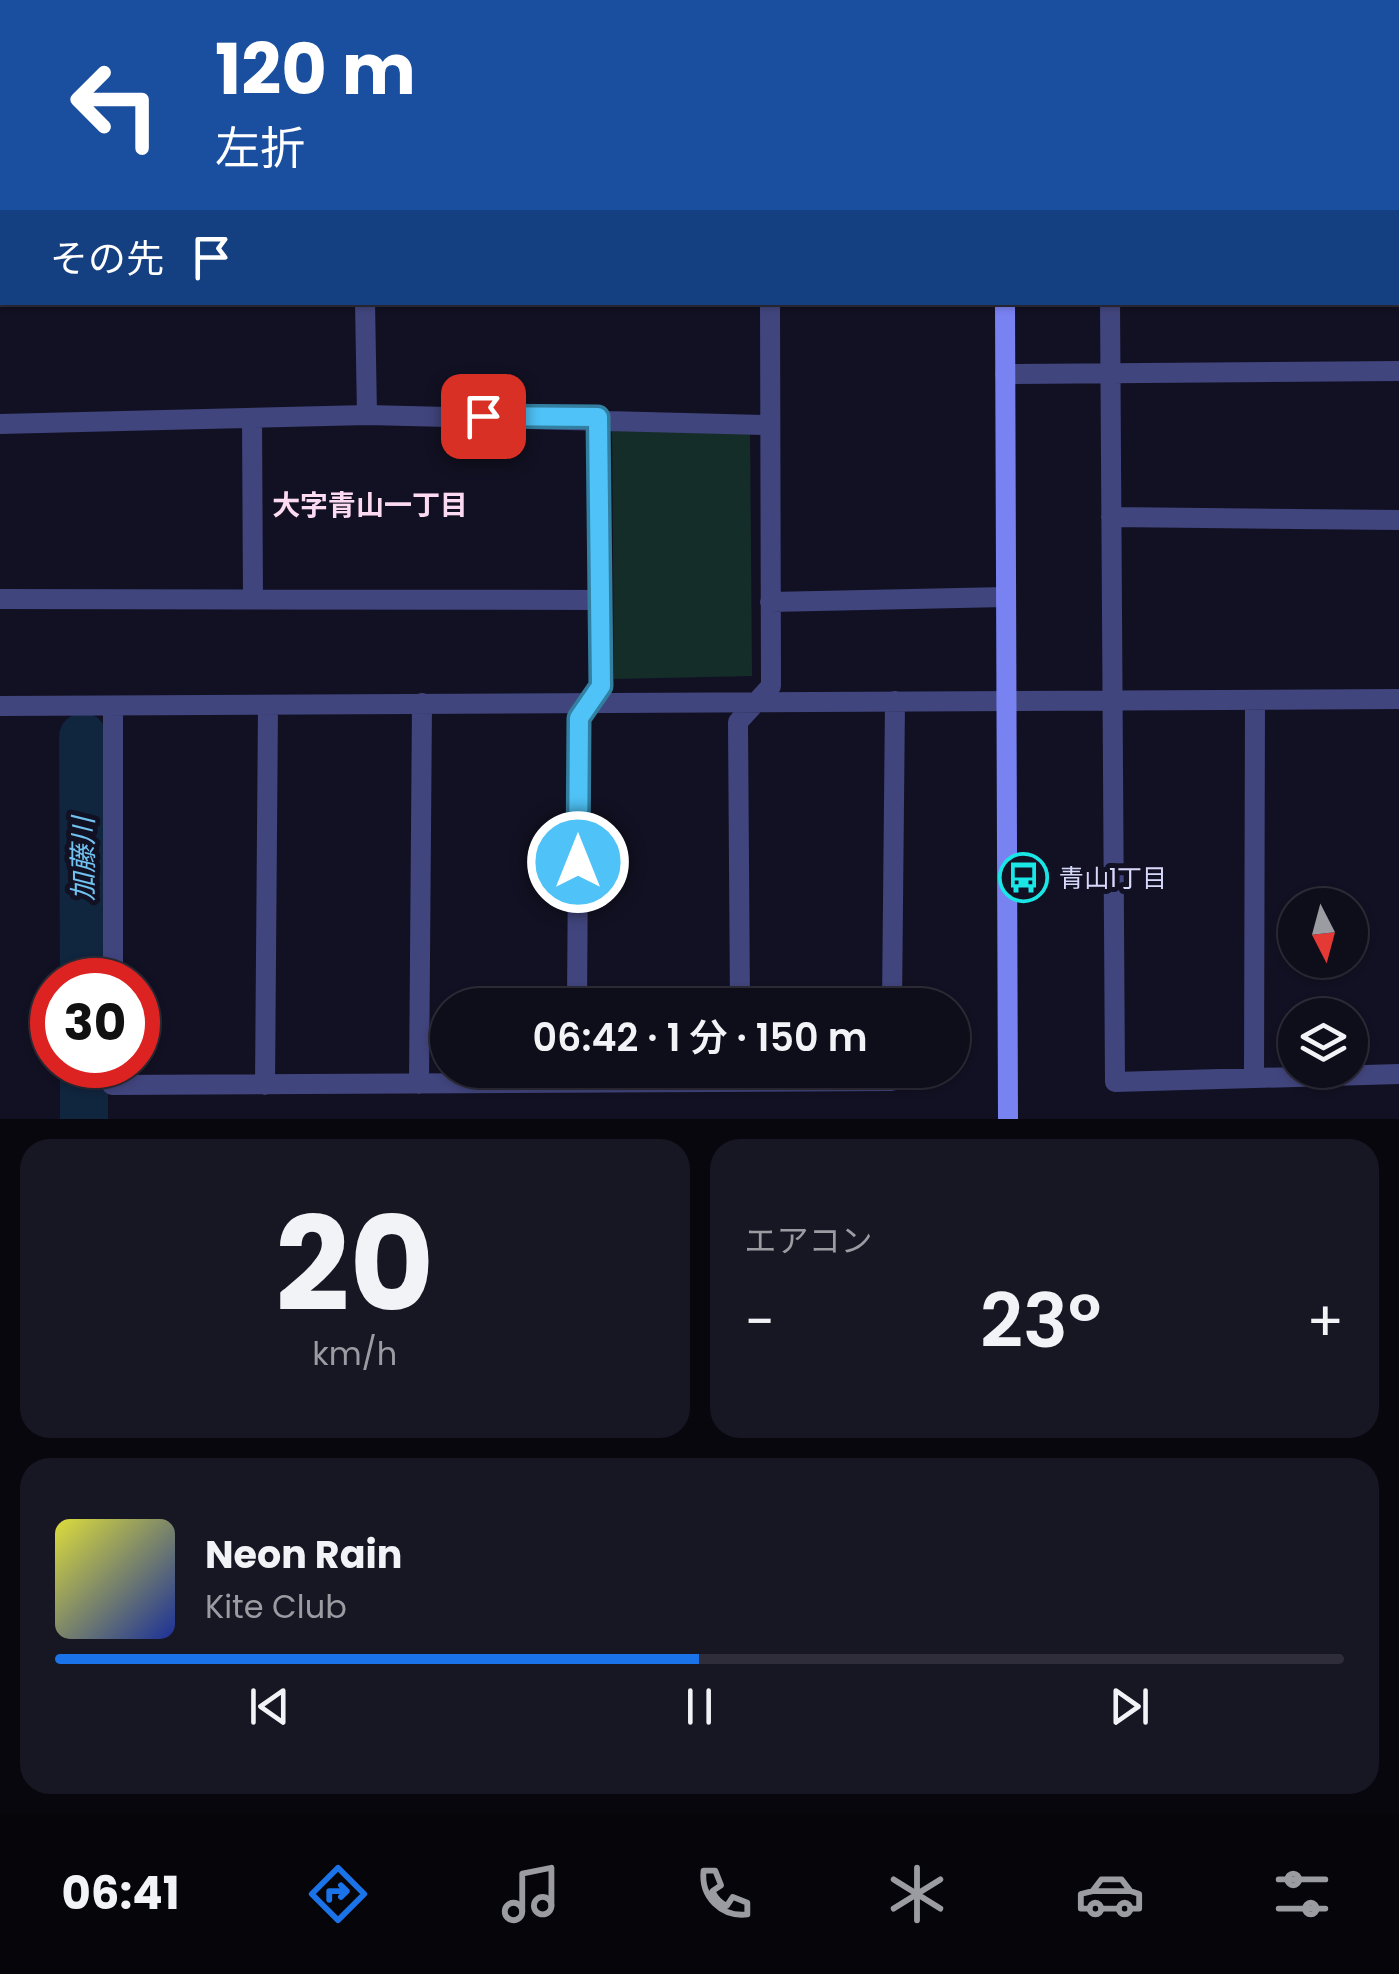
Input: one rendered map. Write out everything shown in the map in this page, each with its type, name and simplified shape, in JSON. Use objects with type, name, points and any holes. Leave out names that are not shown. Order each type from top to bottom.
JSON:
[{"type":"street","points":[[366,305],[367,415]]},
{"type":"street","points":[[740,988],[738,722],[772,686],[770,305]]},
{"type":"street","points":[[1005,305],[1008,1119]]},
{"type":"street","points":[[1110,305],[1114,1082],[1399,1074]]},
{"type":"street","points":[[1005,374],[1399,372]]},
{"type":"street","points":[[0,424],[367,415],[598,417],[768,425]]},
{"type":"street","points":[[578,988],[579,718],[601,686],[598,417]]},
{"type":"street","points":[[252,418],[253,599]]},
{"type":"street","points":[[1111,517],[1399,520]]},
{"type":"street","points":[[770,602],[1006,597]]},
{"type":"street","points":[[0,599],[600,600]]},
{"type":"street","points":[[0,706],[1399,699]]},
{"type":"street","points":[[1254,1076],[1255,700]]},
{"type":"street","points":[[892,988],[895,701]]},
{"type":"street","points":[[419,1084],[422,703]]},
{"type":"street","points":[[266,1084],[268,704]]},
{"type":"street","points":[[112,958],[113,706]]},
{"type":"street","points":[[160,1085],[430,1083]]},
{"type":"green space","points":[[612,424],[750,429],[752,676],[614,679]]},
{"type":"waterway","name":"加藤川","points":[[83,737],[84,958]]},
{"type":"waterway","name":"加藤川","points":[[84,1088],[84,1119]]},
{"type":"place","name":"青山1丁目","points":[[1024,878]]},
{"type":"district","name":"大字青山一丁目","points":[[370,505]]},
{"type":"route","points":[[483,416],[598,417],[601,686],[579,718],[578,862]]}]
